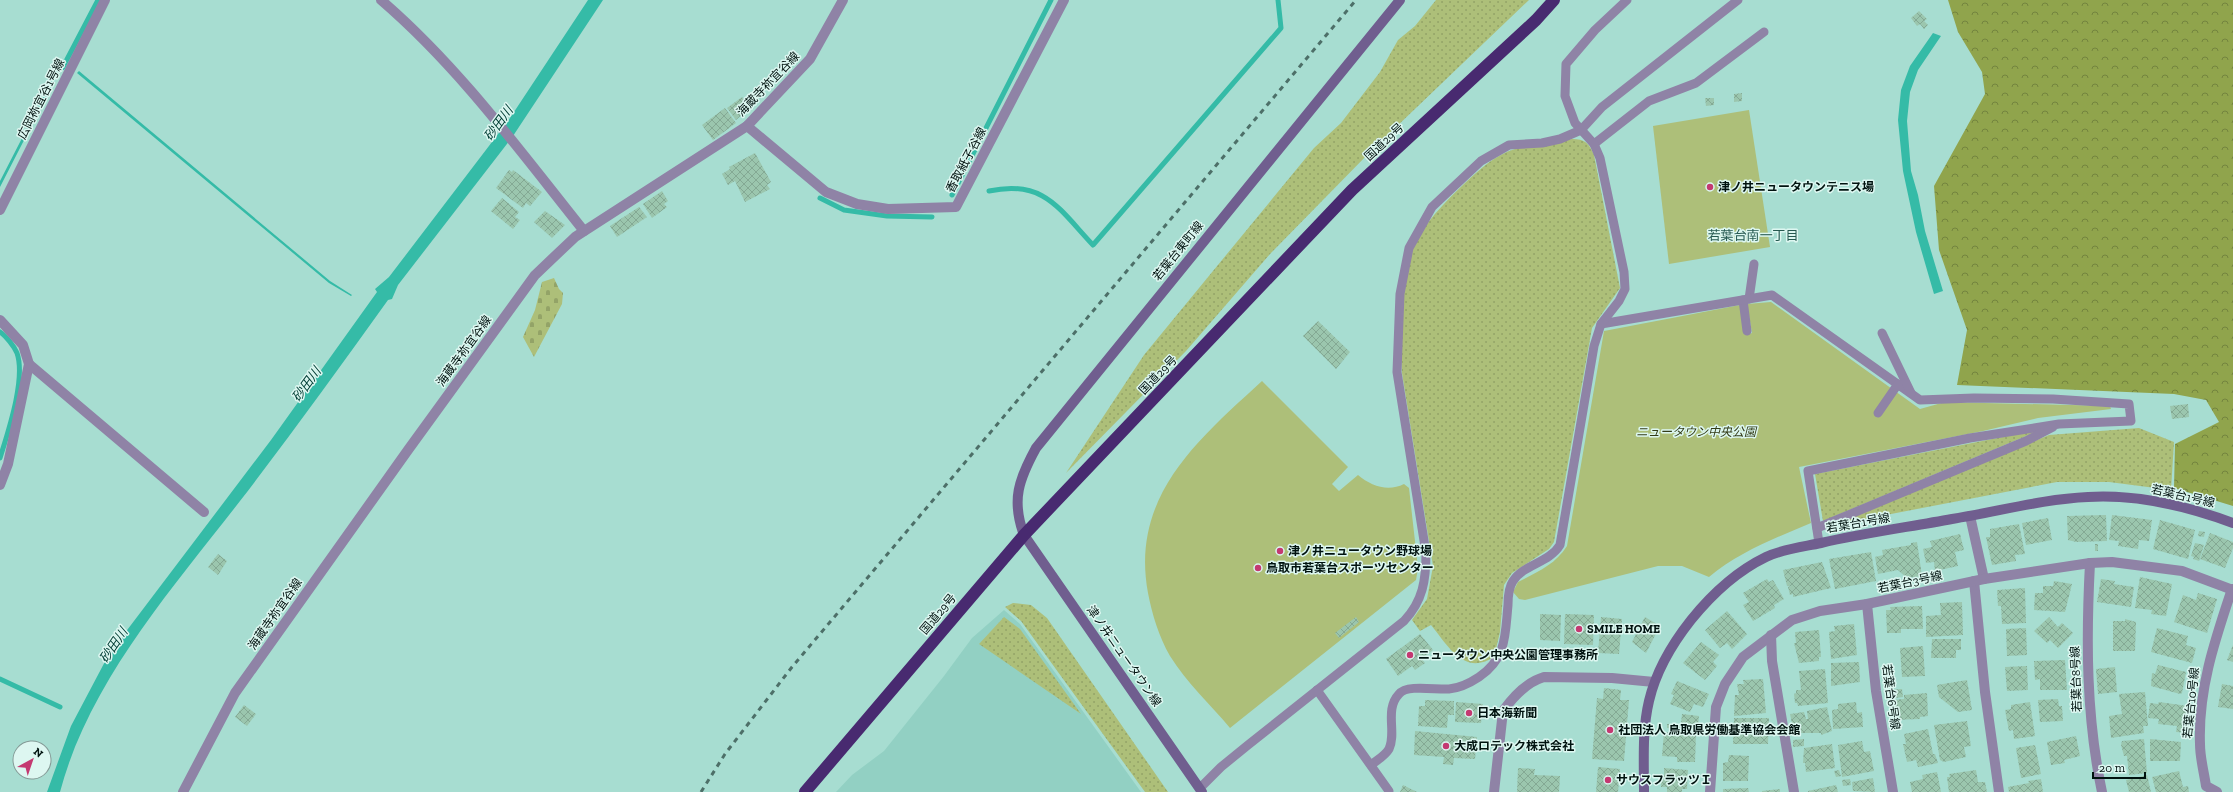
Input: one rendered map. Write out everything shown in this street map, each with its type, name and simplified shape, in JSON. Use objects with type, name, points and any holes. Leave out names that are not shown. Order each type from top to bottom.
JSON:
[{"type":"highway","name":"国道29号","points":[[805,792],[1024,535],[1352,190],[1536,20],[1554,0]]},
{"type":"street","name":"広岡祢宜谷1号線","points":[[0,210],[105,0]]},
{"type":"street","points":[[381,0],[425,39],[499,124],[584,231]]},
{"type":"street","name":"海蔵寺祢宜谷線","points":[[183,792],[235,693],[535,275],[575,237],[747,126],[810,59],[843,0]]},
{"type":"street","name":"香取紙子谷線","points":[[747,126],[826,192],[851,202],[888,209],[956,208],[1064,0]]},
{"type":"street","name":"若葉台東町線","points":[[1024,535],[1018,518],[1017,496],[1023,473],[1036,448],[1400,0]]},
{"type":"street","points":[[0,320],[23,344],[29,364],[8,464],[0,486]]},
{"type":"street","points":[[29,364],[51,381],[204,512]]},
{"type":"street","name":"若葉台1号線","points":[[1644,792],[1647,710],[1654,682],[1666,656],[1685,626],[1725,583],[1765,558],[1780,552],[1819,543],[1970,516],[2006,508],[2088,496],[2136,499],[2171,504],[2233,523]]},
{"type":"street","points":[[1970,516],[1979,580],[1984,692],[1999,792]]},
{"type":"street","name":"津ノ井ニュータウン線","points":[[1024,535],[1200,791]]},
{"type":"street","name":"若葉台3号線","points":[[1710,792],[1716,707],[1725,684],[1743,657],[1792,620],[1820,611],[1867,604],[1979,580],[2090,563],[2112,562],[2182,571],[2233,589]]},
{"type":"street","name":"若葉台8号線","points":[[2090,563],[2087,688],[2094,754],[2102,792]]},
{"type":"street","name":"若葉台10号線","points":[[2217,792],[2206,786],[2200,744],[2203,686],[2210,655],[2233,589]]},
{"type":"street","name":"若葉台6号線","points":[[1867,604],[1876,692],[1893,792]]},
{"type":"street","points":[[1771,635],[1772,661],[1794,792]]},
{"type":"street","points":[[1494,792],[1503,711],[1511,700],[1535,680],[1544,678],[1612,678],[1654,682]]},
{"type":"lane","points":[[1371,765],[1385,755],[1389,748],[1392,704],[1399,693],[1407,688],[1450,689],[1465,686],[1493,666],[1501,653],[1505,638],[1508,596],[1512,582],[1518,575],[1549,557],[1560,545],[1594,346],[1601,324],[1619,301],[1625,290],[1617,239],[1600,158],[1594,144],[1576,123],[1565,96],[1566,64],[1595,30],[1627,0]]},
{"type":"lane","points":[[1200,791],[1221,767],[1404,621],[1413,612],[1423,592],[1426,576],[1426,553],[1397,372],[1400,294],[1409,248],[1432,207],[1481,161],[1509,145],[1542,143],[1560,139],[1581,130],[1602,107],[1738,0]]},
{"type":"lane","points":[[1594,144],[1649,101],[1696,83],[1764,32]]},
{"type":"lane","points":[[1747,331],[1746,299],[1754,264]]},
{"type":"lane","points":[[1601,324],[1772,295],[1920,400],[1974,398],[2053,399],[2129,404],[2131,421],[2059,424],[1970,438],[1808,471],[1819,543]]},
{"type":"lane","points":[[1882,333],[1912,395]]},
{"type":"lane","points":[[1878,413],[1898,384]]},
{"type":"lane","points":[[1817,528],[2026,441],[2059,424]]},
{"type":"lane","points":[[1317,690],[1389,790]]},
{"type":"shaded area","points":[[588,0],[603,0],[513,136],[398,285],[392,299],[388,300],[278,451],[187,568],[135,638],[91,712],[73,752],[60,792],[47,792],[71,726],[109,654],[271,440],[377,292],[375,289],[389,277],[508,121]]},
{"type":"shaded area","points":[[1933,33],[1941,36],[1918,70],[1910,92],[1907,121],[1911,171],[1918,195],[1925,231],[1943,291],[1934,294],[1916,232],[1903,171],[1898,120],[1901,90],[1910,66]]},
{"type":"shaded area","points":[[65,66],[65,69],[59,72],[0,187],[0,181],[57,70]]},
{"type":"shaded area","points":[[79,71],[330,281],[352,295],[351,296],[329,283],[77,73]]},
{"type":"shaded area","points":[[1004,610],[1020,624],[1141,792],[836,792],[852,775],[884,751],[944,676],[972,638]]},
{"type":"green space","points":[[1436,0],[1529,0],[1371,151],[1270,254],[1186,351],[1066,473],[1144,355],[1314,148],[1341,123],[1380,72],[1398,40],[1415,26]]},
{"type":"green space","points":[[1948,0],[2233,0],[2233,506],[2174,488],[2175,444],[2219,422],[2206,400],[2174,394],[1957,385],[1967,330],[1939,250],[1934,186],[1985,94],[1982,72],[1958,32]]},
{"type":"green space","name":"津ノ井ニュータウンテニス場","points":[[1749,110],[1770,247],[1669,264],[1653,126]]},
{"type":"green space","points":[[1572,139],[1586,142],[1594,155],[1620,288],[1592,328],[1554,542],[1549,549],[1512,573],[1504,585],[1500,632],[1494,657],[1483,662],[1474,663],[1466,661],[1451,650],[1431,625],[1420,631],[1412,620],[1427,599],[1433,566],[1402,373],[1401,328],[1405,276],[1412,249],[1428,222],[1465,183],[1482,168],[1494,159],[1515,149],[1536,144]]},
{"type":"green space","points":[[554,278],[559,289],[563,293],[562,304],[534,357],[523,337],[535,310],[542,282]]},
{"type":"green space","name":"ニュータウン中央公園","points":[[1771,302],[1920,409],[1945,402],[2110,406],[2111,409],[2038,418],[1983,431],[1799,467],[1811,523],[1745,553],[1709,577],[1682,566],[1658,566],[1525,600],[1519,599],[1513,592],[1518,582],[1551,563],[1567,546],[1604,331],[1740,305],[1745,335],[1752,333],[1747,304]]},
{"type":"green space","name":"津ノ井ニュータウン野球場","points":[[1262,381],[1348,467],[1332,484],[1339,491],[1358,475],[1368,482],[1380,487],[1392,488],[1404,484],[1409,488],[1418,568],[1416,580],[1230,728],[1183,675],[1176,666],[1162,641],[1156,625],[1148,593],[1145,558],[1149,527],[1159,499],[1174,473],[1193,448],[1215,425]]},
{"type":"green space","points":[[2139,428],[2174,442],[2171,490],[2109,482],[2057,482],[1834,525],[2049,435]]},
{"type":"green space","points":[[2043,429],[1823,521],[1815,474]]},
{"type":"green space","points":[[1013,603],[1031,605],[1047,618],[1168,792],[1145,792],[1021,621],[1005,607]]},
{"type":"green space","points":[[1004,617],[1020,629],[1081,714],[979,644]]},
{"type":"building","points":[[1919,11],[1927,19],[1924,21],[1928,25],[1924,29],[1920,24],[1917,26],[1911,18]]},
{"type":"building","points":[[1742,93],[1742,101],[1734,102],[1734,94]]},
{"type":"building","points":[[742,97],[750,108],[736,120],[727,108]]},
{"type":"building","points":[[1705,98],[1714,98],[1714,105],[1706,106]]},
{"type":"building","points":[[725,108],[736,123],[713,140],[702,125]]},
{"type":"building","points":[[755,153],[771,182],[767,185],[770,189],[745,202],[735,181],[728,185],[722,174],[730,169],[729,167]]},
{"type":"building","points":[[509,170],[512,172],[513,170],[542,192],[530,206],[526,203],[523,208],[496,188]]},
{"type":"building","points":[[662,191],[668,201],[664,204],[667,207],[652,218],[643,204]]},
{"type":"building","points":[[502,198],[519,212],[515,217],[520,220],[513,229],[491,211]]},
{"type":"building","points":[[639,207],[647,217],[617,237],[610,226]]},
{"type":"building","points":[[545,211],[565,225],[552,238],[534,222]]},
{"type":"building","points":[[1318,321],[1350,352],[1336,369],[1303,336]]},
{"type":"building","points":[[2188,404],[2189,417],[2172,419],[2170,406]]},
{"type":"building","points":[[2106,515],[2107,541],[2076,542],[2068,540],[2067,516]]},
{"type":"building","points":[[2112,515],[2152,520],[2149,541],[2139,540],[2138,549],[2118,546],[2119,541],[2109,540]]},
{"type":"building","points":[[2048,518],[2052,540],[2026,545],[2022,523]]},
{"type":"building","points":[[2160,520],[2195,530],[2188,559],[2153,549]]},
{"type":"building","points":[[2019,524],[2025,554],[2015,555],[2016,561],[1992,565],[1986,537],[1990,537],[1990,529]]},
{"type":"building","points":[[2199,531],[2205,532],[2204,537],[2198,536]]},
{"type":"building","points":[[2210,533],[2233,542],[2233,548],[2225,568],[2200,559]]},
{"type":"building","points":[[1960,534],[1964,550],[1955,552],[1958,566],[1935,571],[1934,562],[1926,563],[1923,549],[1932,547],[1930,541]]},
{"type":"building","points":[[1917,542],[1922,576],[1907,578],[1898,570],[1878,574],[1875,557],[1883,555],[1882,550],[1911,545],[1911,543]]},
{"type":"building","points":[[2195,543],[2204,545],[2199,561],[2193,559],[2194,557],[2191,556]]},
{"type":"building","points":[[2095,544],[2098,544],[2098,551],[2095,551]]},
{"type":"building","points":[[1871,552],[1876,581],[1835,589],[1829,559]]},
{"type":"building","points":[[218,554],[227,561],[218,575],[208,567]]},
{"type":"building","points":[[1822,562],[1831,588],[1793,597],[1793,594],[1790,595],[1788,587],[1791,587],[1787,586],[1783,570]]},
{"type":"building","points":[[2140,577],[2172,584],[2166,616],[2151,614],[2152,610],[2135,608]]},
{"type":"building","points":[[1767,579],[1769,582],[1773,580],[1784,599],[1774,605],[1775,608],[1753,621],[1743,605],[1749,602],[1743,593]]},
{"type":"building","points":[[2101,579],[2115,581],[2114,584],[2134,587],[2131,607],[2097,602]]},
{"type":"building","points":[[2054,581],[2072,584],[2065,612],[2034,610],[2035,593],[2043,593],[2043,586],[2053,586]]},
{"type":"building","points":[[2025,588],[2026,623],[2002,624],[2001,606],[1998,606],[1997,590]]},
{"type":"building","points":[[2198,593],[2217,599],[2207,633],[2174,622],[2183,595],[2196,600]]},
{"type":"building","points":[[1962,602],[1963,635],[1926,637],[1926,616],[1941,615],[1940,603]]},
{"type":"building","points":[[1922,606],[1923,629],[1901,629],[1901,633],[1887,633],[1886,610],[1891,610],[1890,607]]},
{"type":"building","points":[[1727,611],[1747,634],[1732,649],[1727,643],[1720,648],[1705,630]]},
{"type":"building","points":[[1540,614],[1561,615],[1560,641],[1540,640]]},
{"type":"building","name":"SMILE HOME","points":[[1565,614],[1594,615],[1593,645],[1564,644]]},
{"type":"building","points":[[1356,617],[1359,622],[1339,638],[1335,633]]},
{"type":"building","points":[[1601,617],[1622,619],[1619,654],[1598,653]]},
{"type":"building","points":[[1645,617],[1660,626],[1646,653],[1632,642]]},
{"type":"building","points":[[2049,617],[2058,627],[2062,623],[2073,633],[2058,648],[2050,640],[2047,643],[2034,631]]},
{"type":"building","points":[[2125,619],[2136,622],[2135,651],[2113,651],[2113,621],[2125,621]]},
{"type":"building","points":[[1854,624],[1857,655],[1831,659],[1829,632],[1835,631],[1834,626]]},
{"type":"building","points":[[2026,628],[2027,655],[2007,656],[2006,629]]},
{"type":"building","points":[[2157,628],[2188,636],[2186,645],[2196,648],[2192,663],[2151,652]]},
{"type":"building","points":[[1819,630],[1821,657],[1819,657],[1819,661],[1799,663],[1794,643],[1796,643],[1795,632]]},
{"type":"building","name":"ニュータウン中央公園管理事務所","points":[[1420,634],[1433,650],[1422,659],[1425,663],[1415,670],[1412,666],[1398,676],[1386,659]]},
{"type":"building","points":[[1932,639],[1961,639],[1961,650],[1956,650],[1956,658],[1931,658]]},
{"type":"building","points":[[1701,642],[1719,655],[1713,662],[1717,666],[1705,680],[1683,663]]},
{"type":"building","points":[[2233,645],[2233,662],[2227,660]]},
{"type":"building","points":[[1923,646],[1925,676],[1902,677],[1900,648]]},
{"type":"building","points":[[2065,660],[2067,690],[2040,690],[2040,679],[2035,680],[2034,661]]},
{"type":"building","points":[[1859,662],[1860,682],[1831,686],[1831,663]]},
{"type":"building","points":[[2158,665],[2186,672],[2182,693],[2180,694],[2151,686],[2152,673],[2155,674]]},
{"type":"building","points":[[2027,666],[2028,690],[2007,691],[2005,667]]},
{"type":"building","points":[[2115,667],[2117,692],[2098,694],[2096,669]]},
{"type":"building","points":[[1825,669],[1828,703],[1798,706],[1797,703],[1795,703],[1794,694],[1796,693],[1796,690],[1801,690],[1799,671]]},
{"type":"building","points":[[1763,679],[1766,713],[1734,716],[1735,695],[1739,695],[1737,684],[1744,684],[1743,680]]},
{"type":"building","points":[[1967,680],[1972,710],[1958,712],[1939,697],[1937,685]]},
{"type":"building","points":[[1677,681],[1709,694],[1703,707],[1694,704],[1690,712],[1670,704],[1674,695],[1671,694]]},
{"type":"building","points":[[2222,684],[2233,686],[2233,709],[2218,707]]},
{"type":"building","name":"社団法人 鳥取県労働基準協会会館","points":[[1604,688],[1621,690],[1620,700],[1629,700],[1624,761],[1592,759],[1597,698],[1603,699]]},
{"type":"building","points":[[1902,689],[1903,697],[1889,699],[1888,690]]},
{"type":"building","points":[[2145,692],[2148,726],[2143,726],[2144,733],[2111,738],[2109,716],[2122,714],[2119,694]]},
{"type":"building","points":[[1927,693],[1928,716],[1920,717],[1920,719],[1894,720],[1892,700],[1904,699],[1904,695]]},
{"type":"building","points":[[2058,699],[2059,706],[2062,706],[2063,721],[2040,722],[2038,700]]},
{"type":"building","points":[[1425,700],[1454,701],[1454,715],[1448,715],[1447,728],[1418,726],[1419,706],[1425,706]]},
{"type":"building","name":"日本海新聞","points":[[1456,702],[1483,704],[1481,723],[1455,722]]},
{"type":"building","points":[[1856,702],[1857,713],[1862,712],[1863,727],[1833,729],[1832,710],[1838,709],[1838,704]]},
{"type":"building","points":[[2030,702],[2035,736],[2014,739],[2013,730],[2009,731],[2005,710],[2011,709],[2011,705]]},
{"type":"building","points":[[2159,702],[2188,706],[2187,720],[2192,720],[2190,733],[2176,732],[2177,726],[2158,724],[2159,719],[2148,718],[2150,703],[2158,704]]},
{"type":"building","points":[[244,705],[256,714],[247,726],[235,717]]},
{"type":"building","points":[[1827,707],[1832,731],[1821,735],[1821,733],[1794,733],[1790,714],[1804,712],[1806,719],[1808,719],[1807,711]]},
{"type":"building","points":[[1682,714],[1699,716],[1698,726],[1681,723]]},
{"type":"building","points":[[1734,718],[1769,718],[1768,744],[1733,744]]},
{"type":"building","points":[[1967,721],[1971,746],[1964,747],[1966,757],[1944,762],[1940,760],[1934,725]]},
{"type":"building","points":[[1667,724],[1698,726],[1698,731],[1667,728]]},
{"type":"building","points":[[1928,729],[1933,754],[1935,754],[1938,763],[1918,767],[1916,760],[1907,762],[1903,744],[1906,744],[1904,734]]},
{"type":"building","name":"大成ロテック株式会社","points":[[1415,731],[1477,737],[1475,759],[1454,758],[1453,765],[1443,764],[1444,757],[1414,755]]},
{"type":"building","points":[[1664,732],[1696,735],[1695,762],[1677,762],[1677,757],[1662,756]]},
{"type":"building","points":[[2076,736],[2080,756],[2064,760],[2065,763],[2051,765],[2047,742]]},
{"type":"building","points":[[1804,739],[1804,746],[1793,747],[1793,740]]},
{"type":"building","points":[[2144,739],[2147,773],[2129,775],[2127,756],[2124,756],[2121,745],[2122,741]]},
{"type":"building","points":[[2150,739],[2181,742],[2180,761],[2150,761]]},
{"type":"building","points":[[1862,741],[1864,752],[1870,751],[1874,771],[1842,777],[1838,745]]},
{"type":"building","points":[[1832,744],[1835,768],[1806,772],[1805,763],[1803,763],[1804,748]]},
{"type":"building","points":[[2035,745],[2041,774],[2021,778],[2016,748]]},
{"type":"building","points":[[1729,755],[1749,756],[1748,781],[1723,781],[1723,763],[1728,762]]},
{"type":"building","name":"サウスフラッツＩ","points":[[1598,767],[1620,769],[1618,792],[1596,792]]},
{"type":"building","points":[[1518,768],[1535,769],[1534,775],[1560,776],[1559,792],[1517,792]]},
{"type":"building","points":[[1664,768],[1688,770],[1687,789],[1682,789],[1682,792],[1667,792],[1667,787],[1661,787],[1661,778],[1664,779]]},
{"type":"building","points":[[1839,770],[1841,776],[1836,777],[1834,771]]},
{"type":"building","points":[[1976,770],[1978,782],[1985,782],[1987,792],[1949,792],[1947,777],[1950,777],[1949,774]]},
{"type":"building","points":[[2179,771],[2183,787],[2188,786],[2189,792],[2156,792],[2152,777]]},
{"type":"building","points":[[1937,772],[1941,792],[1912,792],[1910,782],[1923,779],[1922,775]]},
{"type":"building","points":[[2147,775],[2151,792],[2129,792],[2126,780]]},
{"type":"building","points":[[1873,778],[1875,792],[1853,791],[1852,782]]},
{"type":"building","points":[[1850,779],[1851,785],[1843,786],[1842,780]]},
{"type":"building","points":[[2041,779],[2043,792],[2009,792],[2008,787]]},
{"type":"building","points":[[1403,785],[1417,792],[1400,792]]},
{"type":"building","points":[[1836,785],[1838,792],[1808,792],[1808,791]]},
{"type":"building","points":[[1748,788],[1749,792],[1723,792],[1723,789]]},
{"type":"building","points":[[1780,789],[1780,792],[1762,792],[1762,791]]},
{"type":"waterway","points":[[59,70],[63,67],[98,0]]},
{"type":"waterway","points":[[952,195],[1051,0]]},
{"type":"waterway","points":[[989,191],[1008,188],[1024,189],[1037,193],[1060,209],[1093,245],[1281,28],[1278,0]]},
{"type":"waterway","points":[[820,198],[844,210],[887,216],[932,217]]},
{"type":"waterway","points":[[0,332],[14,347],[19,364],[18,391],[15,406],[0,458]]},
{"type":"waterway","points":[[0,679],[60,707]]},
{"type":"railway","points":[[701,792],[725,754],[792,667],[1356,0]]},
{"type":"place","name":"津ノ井ニュータウンテニス場","points":[[1710,187]]},
{"type":"place","name":"津ノ井ニュータウン野球場","points":[[1280,551]]},
{"type":"place","name":"鳥取市若葉台スポーツセンター","points":[[1258,568]]},
{"type":"place","name":"SMILE HOME","points":[[1579,629]]},
{"type":"place","name":"ニュータウン中央公園管理事務所","points":[[1410,655]]},
{"type":"place","name":"日本海新聞","points":[[1469,713]]},
{"type":"place","name":"社団法人 鳥取県労働基準協会会館","points":[[1610,730]]},
{"type":"place","name":"大成ロテック株式会社","points":[[1446,746]]},
{"type":"place","name":"サウスフラッツＩ","points":[[1608,780]]},
{"type":"district","name":"若葉台南一丁目","points":[[1753,235]]},
{"type":"water label","name":"砂田川","points":[[498,123]]},
{"type":"water label","name":"砂田川","points":[[306,384]]},
{"type":"water label","name":"砂田川","points":[[113,645]]}]
